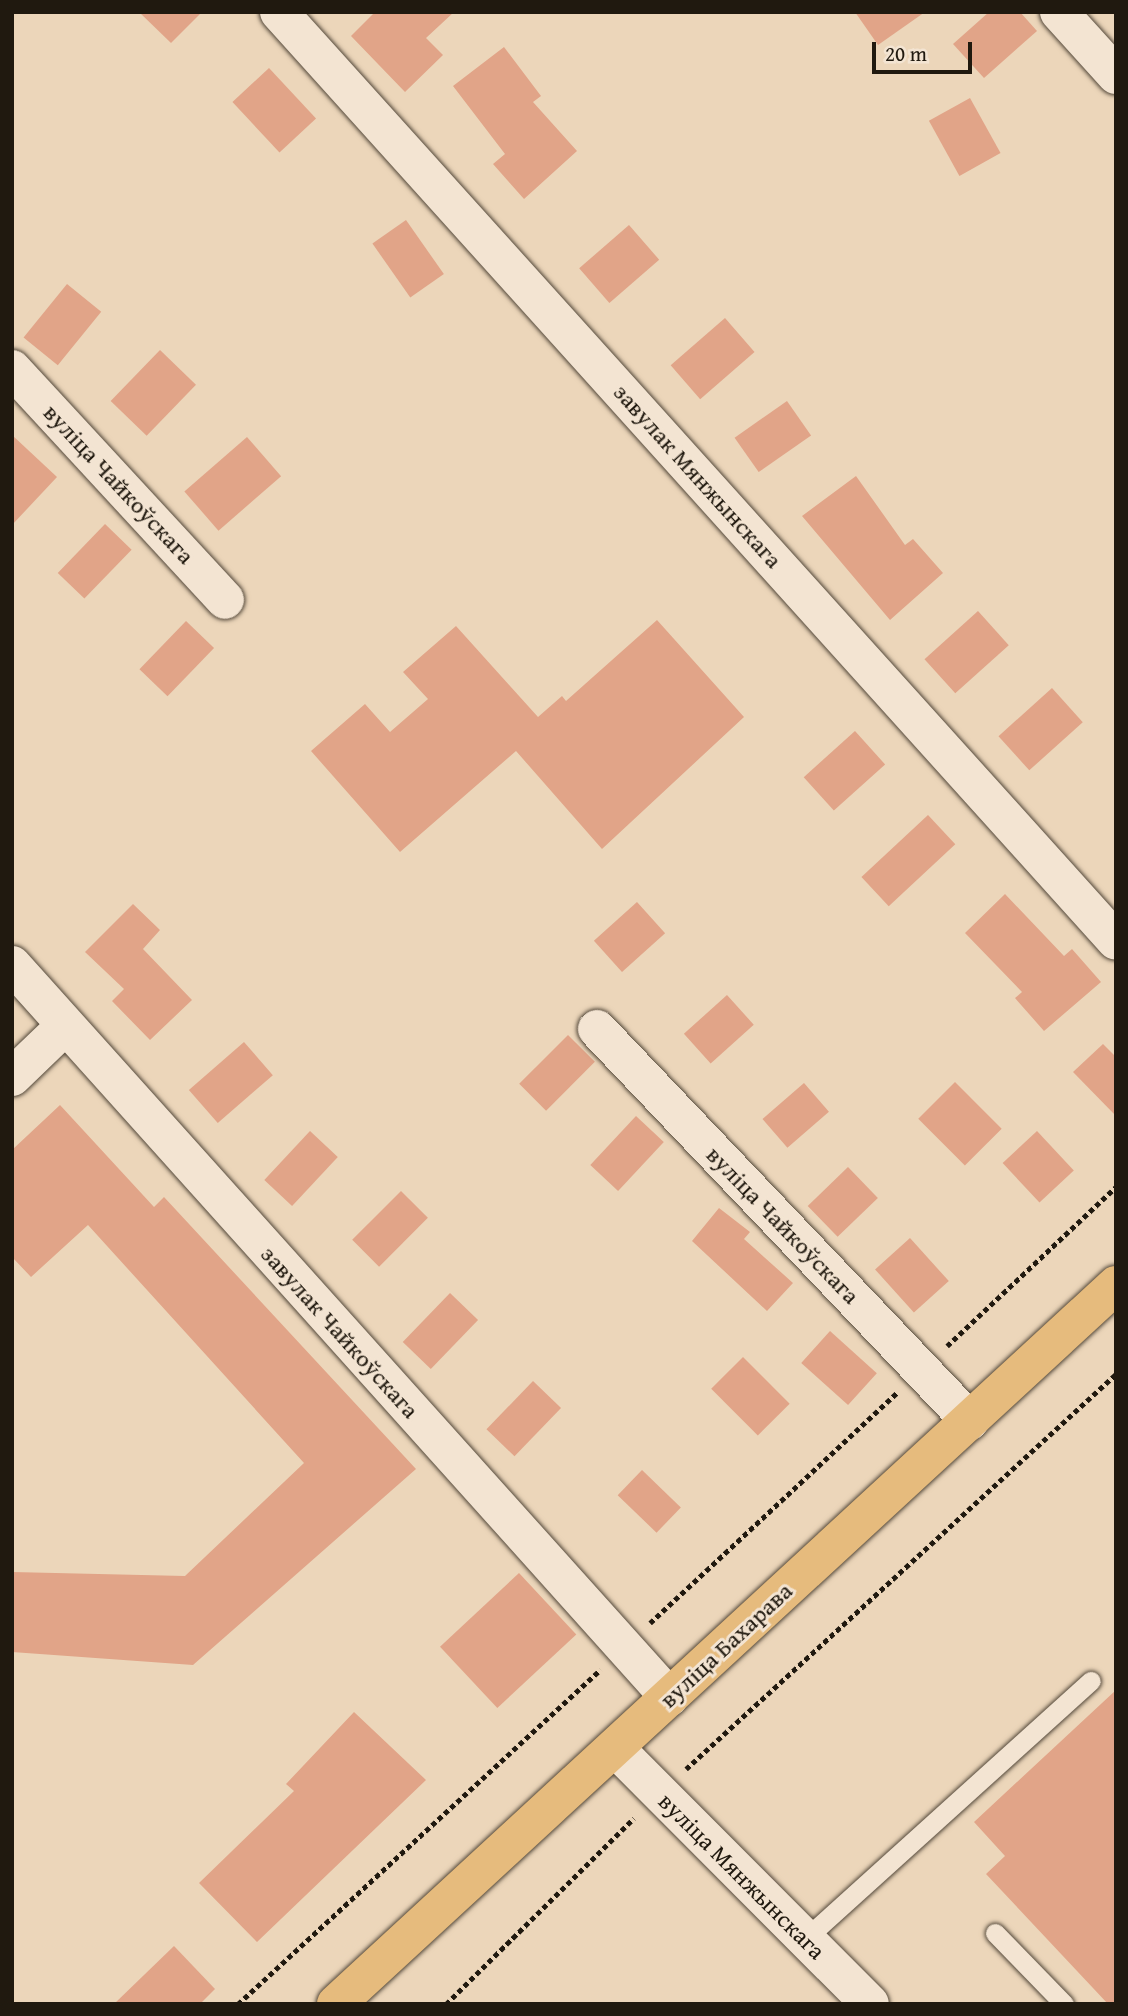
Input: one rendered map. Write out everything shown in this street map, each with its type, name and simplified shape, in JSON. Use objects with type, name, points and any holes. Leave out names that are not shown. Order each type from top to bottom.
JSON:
[{"type":"main road","name":"вуліца Бахарава","points":[[336,2004],[1116,1285]]},
{"type":"street","name":"завулак Мянжынскага","points":[[279,12],[1116,940]]},
{"type":"street","points":[[1059,12],[1116,75]]},
{"type":"street","name":"вуліца Чайкоўскага","points":[[12,369],[225,600]]},
{"type":"street","name":"завулак Чайкоўскага","points":[[12,965],[64,1027],[669,1697]]},
{"type":"street","points":[[12,1077],[64,1027]]},
{"type":"street","name":"вуліца Чайкоўскага","points":[[597,1029],[970,1420]]},
{"type":"street","name":"вуліца Мянжынскага","points":[[615,1748],[870,2004]]},
{"type":"lane","points":[[805,1939],[1091,1681]]},
{"type":"lane","points":[[995,1933],[1064,2004]]},
{"type":"path","points":[[238,2004],[1116,1187]]},
{"type":"path","points":[[446,2004],[660,1793],[1116,1374]]},
{"type":"building","points":[[139,12],[202,12],[171,43]]},
{"type":"building","points":[[375,12],[454,12],[426,38],[443,55],[405,92],[351,36]]},
{"type":"building","points":[[855,12],[925,12],[878,45]]},
{"type":"building","points":[[989,12],[1020,12],[1037,31],[984,78],[953,44]]},
{"type":"building","points":[[504,47],[541,96],[533,102],[577,151],[524,199],[493,164],[505,154],[453,86]]},
{"type":"building","points":[[269,68],[316,118],[279,153],[232,102]]},
{"type":"building","points":[[970,98],[1001,153],[959,176],[929,121]]},
{"type":"building","points":[[406,220],[444,274],[410,298],[372,244]]},
{"type":"building","points":[[629,225],[659,260],[609,303],[579,268]]},
{"type":"building","points":[[67,284],[101,312],[58,365],[24,338]]},
{"type":"building","points":[[725,318],[755,352],[700,399],[671,365]]},
{"type":"building","points":[[160,350],[196,385],[147,436],[111,401]]},
{"type":"building","points":[[787,401],[811,435],[759,472],[735,438]]},
{"type":"building","points":[[12,435],[57,477],[12,525]]},
{"type":"building","points":[[247,437],[281,476],[218,531],[184,491]]},
{"type":"building","points":[[856,476],[905,545],[913,539],[943,573],[890,620],[802,516]]},
{"type":"building","points":[[105,524],[132,550],[84,599],[58,573]]},
{"type":"building","points":[[978,611],[1009,645],[955,693],[924,659]]},
{"type":"building","points":[[657,620],[744,717],[602,849],[516,751],[400,852],[311,751],[365,704],[390,732],[428,699],[403,672],[456,626],[538,717],[562,696],[566,701]]},
{"type":"building","points":[[186,621],[214,648],[168,696],[139,669]]},
{"type":"building","points":[[1052,688],[1083,722],[1029,770],[998,736]]},
{"type":"building","points":[[855,731],[885,764],[834,811],[804,777]]},
{"type":"building","points":[[928,815],[955,844],[889,906],[861,877]]},
{"type":"building","points":[[1005,894],[1064,956],[1072,949],[1101,982],[1044,1031],[1015,998],[1022,992],[965,933]]},
{"type":"building","points":[[637,902],[665,933],[622,972],[594,941]]},
{"type":"building","points":[[133,904],[160,930],[143,949],[192,1000],[150,1040],[112,1001],[124,989],[85,952]]},
{"type":"building","points":[[727,995],[754,1025],[711,1064],[684,1034]]},
{"type":"building","points":[[568,1035],[595,1062],[546,1111],[519,1084]]},
{"type":"building","points":[[244,1042],[273,1075],[218,1123],[189,1090]]},
{"type":"building","points":[[1103,1044],[1116,1057],[1116,1116],[1073,1072]]},
{"type":"building","points":[[955,1082],[1002,1129],[965,1165],[918,1119]]},
{"type":"building","points":[[804,1083],[829,1112],[787,1148],[762,1119]]},
{"type":"building","points":[[60,1105],[154,1207],[164,1197],[416,1469],[193,1665],[12,1652],[12,1572],[185,1576],[304,1463],[88,1225],[31,1277],[12,1257],[12,1150]]},
{"type":"building","points":[[636,1116],[664,1142],[618,1191],[590,1165]]},
{"type":"building","points":[[310,1131],[338,1157],[292,1206],[264,1180]]},
{"type":"building","points":[[1037,1131],[1074,1170],[1039,1203],[1003,1163]]},
{"type":"building","points":[[848,1167],[878,1198],[838,1237],[808,1206]]},
{"type":"building","points":[[401,1191],[428,1218],[379,1267],[352,1240]]},
{"type":"building","points":[[719,1208],[750,1232],[744,1239],[793,1283],[767,1311],[692,1241]]},
{"type":"building","points":[[910,1238],[949,1281],[914,1313],[875,1269]]},
{"type":"building","points":[[450,1293],[478,1320],[431,1369],[403,1342]]},
{"type":"building","points":[[830,1331],[877,1373],[848,1405],[801,1363]]},
{"type":"building","points":[[743,1357],[790,1404],[758,1435],[711,1389]]},
{"type":"building","points":[[533,1381],[561,1408],[515,1456],[486,1429]]},
{"type":"building","points":[[642,1470],[681,1508],[657,1533],[618,1495]]},
{"type":"building","points":[[519,1573],[576,1634],[497,1708],[440,1647]]},
{"type":"building","points":[[1116,1690],[1116,2004],[1108,2004],[986,1874],[1005,1856],[974,1822]]},
{"type":"building","points":[[354,1712],[426,1780],[257,1942],[199,1883],[294,1791],[286,1784]]},
{"type":"building","points":[[174,1946],[215,1989],[200,2004],[114,2004]]}]
